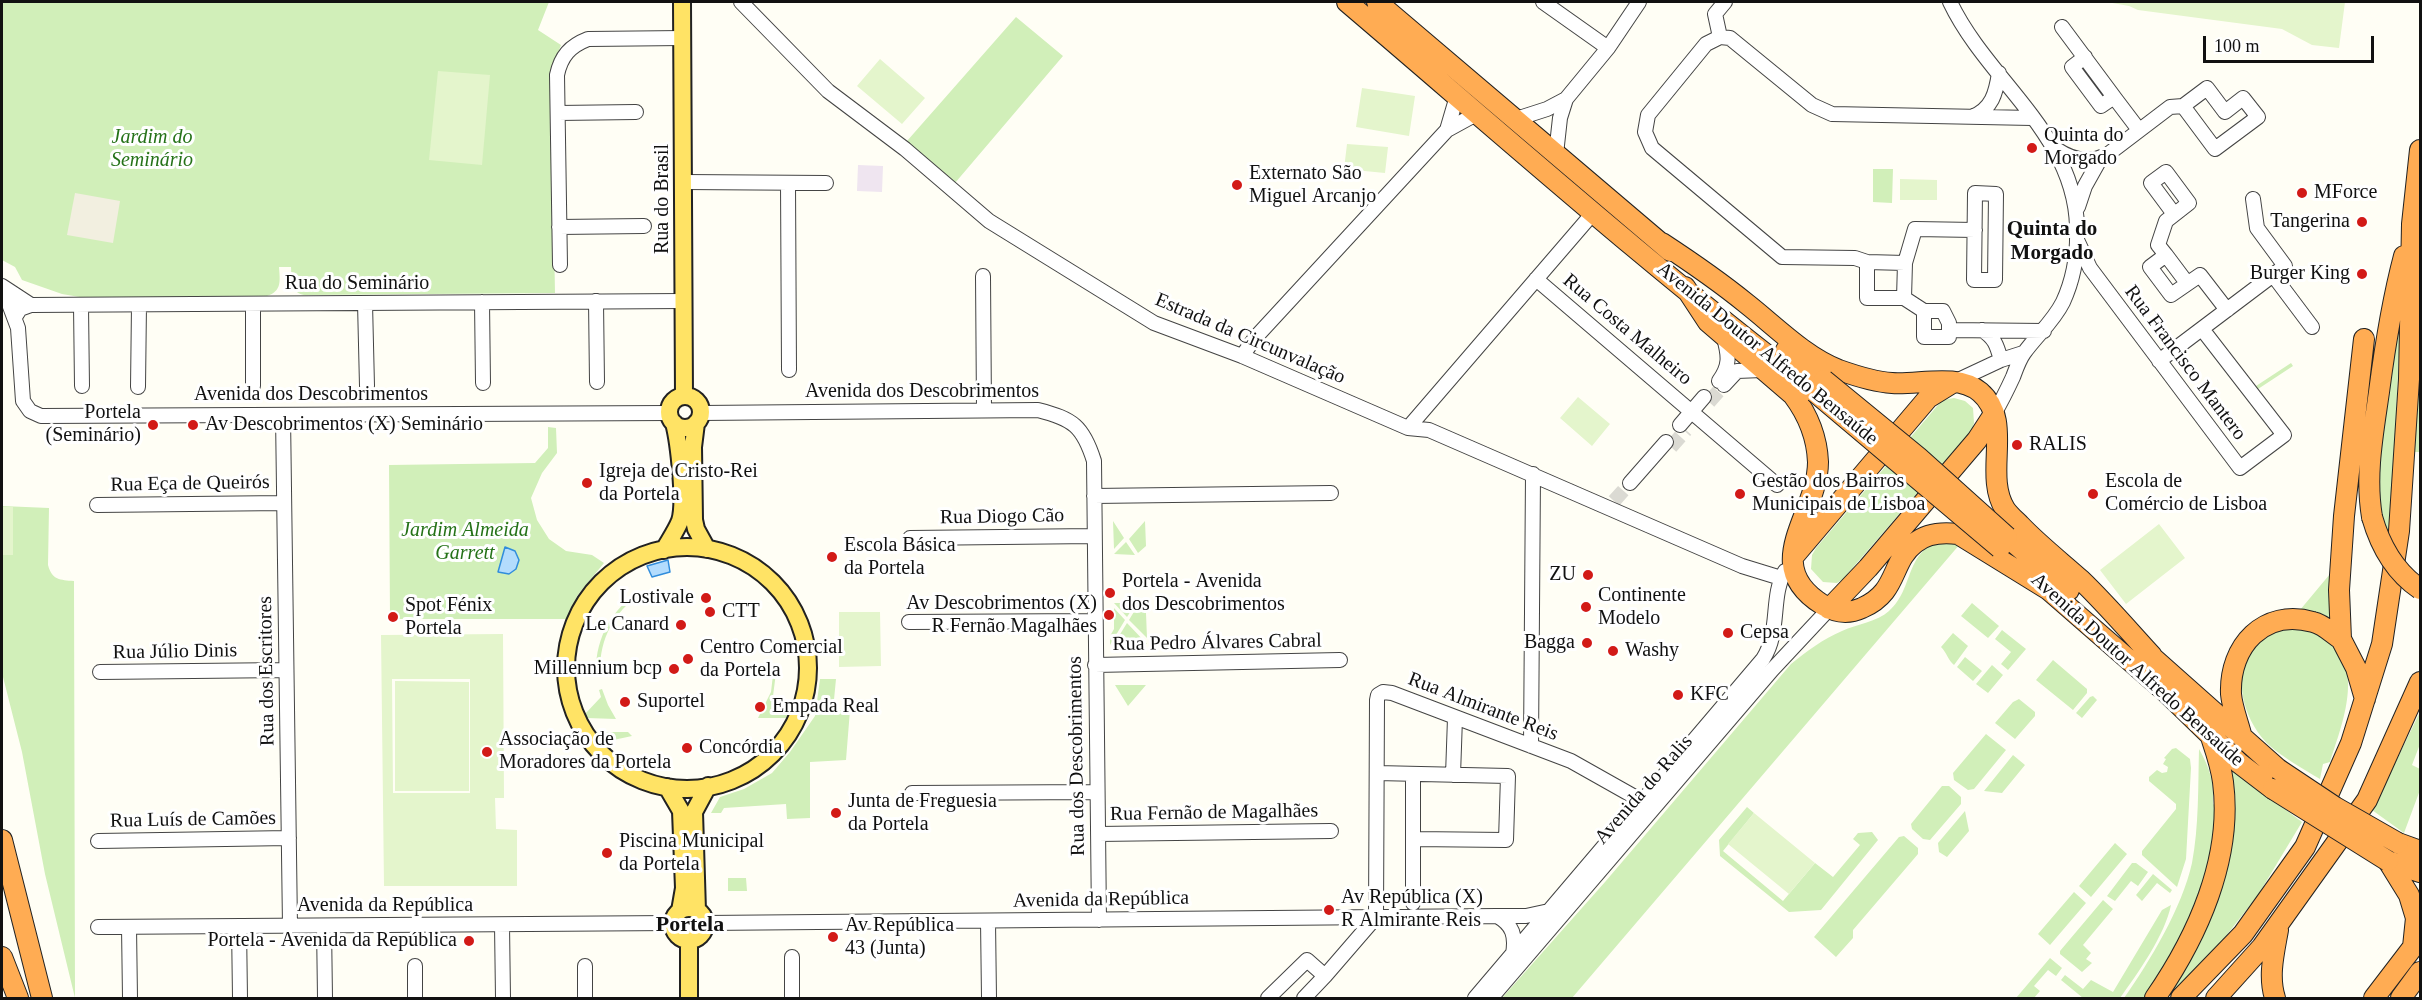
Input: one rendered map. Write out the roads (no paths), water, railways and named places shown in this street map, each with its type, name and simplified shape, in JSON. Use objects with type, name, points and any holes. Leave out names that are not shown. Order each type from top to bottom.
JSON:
[{"type":"highway","name":"Avenida Doutor Alfredo Bensaúde","points":[[1347,2],[1685,287],[1819,386],[2003,543],[2152,657],[2278,768],[2335,807],[2398,843],[2421,851]]},
{"type":"highway","name":"Avenida Doutor Alfredo Bensaúde","points":[[1377,2],[1662,243],[1773,340],[1819,386]]},
{"type":"highway","points":[[2181,999],[2243,934],[2305,847],[2351,743],[2382,644],[2399,531],[2409,379],[2412,224],[2421,150]]},
{"type":"highway","points":[[2412,224],[2394,293],[2373,433],[2369,479],[2372,517],[2376,531],[2390,559],[2407,580],[2421,589]]},
{"type":"highway","points":[[1662,243],[1706,272],[1804,349],[1836,368],[1863,378],[1889,383],[1954,382],[1980,392],[1989,402],[1994,414],[1997,441],[1996,489],[2005,509],[2037,542],[2082,582],[2152,657]]},
{"type":"highway","points":[[1685,287],[1708,322],[1793,395],[1814,432],[1818,463],[1813,487],[1796,536],[1792,559],[1796,579],[1808,594],[1829,609],[1854,612],[1875,601],[1887,589],[1912,544],[1924,536],[1943,532],[1958,534],[2052,592]]},
{"type":"highway","points":[[2364,339],[2344,516],[2339,590],[2341,639],[2356,668],[2366,699]]},
{"type":"highway","points":[[1792,559],[1928,398],[1954,382]]},
{"type":"highway","points":[[1829,609],[1868,568],[1977,440],[1994,414]]},
{"type":"highway","name":"Avenida Doutor Alfredo Bensaúde","points":[[2003,543],[2052,592],[2209,732],[2239,763],[2273,789],[2388,861],[2421,872]]},
{"type":"highway","points":[[2241,734],[2231,694],[2235,663],[2247,638],[2283,619],[2315,622],[2341,639]]},
{"type":"highway","points":[[2216,999],[2280,924],[2367,800],[2421,682]]},
{"type":"highway","points":[[2155,999],[2188,946],[2217,865],[2222,837],[2223,783],[2220,764],[2209,732]]},
{"type":"highway","points":[[2,840],[42,999]]},
{"type":"highway","points":[[2374,999],[2414,947],[2416,918],[2409,895],[2388,861]]},
{"type":"highway","points":[[2,893],[24,933]]},
{"type":"highway","points":[[2275,999],[2271,981],[2272,959],[2280,924]]},
{"type":"highway","points":[[2,957],[18,999]]},
{"type":"highway","points":[[2401,999],[2421,972]]},
{"type":"main road","name":"Rua do Brasil","points":[[682,2],[684,396]]},
{"type":"main road","points":[[664,550],[678,526],[681,512],[679,447],[671,418],[674,400],[684,396],[694,399],[699,405],[693,447],[694,520],[696,530],[707,549]]},
{"type":"main road","points":[[671,418],[682,428],[698,418]]},
{"type":"main road","points":[[686,547],[707,549],[742,561],[777,587],[800,624],[807,652],[807,682],[800,710],[790,730],[768,758],[744,774],[708,786],[688,789],[667,787],[631,775],[619,768],[597,748],[584,732],[574,711],[567,683],[567,654],[573,626],[579,613],[606,578],[630,562],[664,550],[686,547]]},
{"type":"main road","points":[[689,940],[702,933],[694,812],[708,786]]},
{"type":"main road","points":[[667,787],[681,811],[684,888],[676,917],[676,933],[689,940]]},
{"type":"main road","points":[[676,917],[686,908],[701,917]]},
{"type":"main road","points":[[689,940],[689,999]]},
{"type":"street","name":"Estrada da Circunvalação","points":[[741,2],[828,91],[905,149],[989,221],[1154,323],[1242,356],[1408,428],[1429,430],[1533,474],[1615,505],[1742,566],[1781,578]]},
{"type":"street","points":[[1543,2],[1608,48]]},
{"type":"street","points":[[1516,119],[1548,109],[1566,99],[1608,48],[1639,2]]},
{"type":"street","points":[[1720,37],[1715,14],[1725,2]]},
{"type":"street","points":[[1950,2],[1965,28],[2054,147],[2067,174],[2077,209],[2078,240],[2072,279],[2062,303],[2044,332],[2024,353],[1994,414]]},
{"type":"street","points":[[2062,27],[2085,57],[2072,67],[2101,106],[2114,97],[2139,130]]},
{"type":"street","points":[[1905,263],[1867,262],[1855,258],[1782,257],[1652,148],[1645,132],[1648,115],[1706,44],[1720,37],[1735,41],[1812,105],[1825,112],[1839,115],[2032,118]]},
{"type":"street","points":[[560,265],[557,75],[560,62],[573,45],[588,39],[683,38]]},
{"type":"street","points":[[1969,117],[1984,111],[1991,104],[1999,73]]},
{"type":"street","points":[[2054,147],[2063,154],[2085,160],[2104,156],[2170,107],[2183,106],[2207,88],[2239,131]]},
{"type":"street","points":[[1447,130],[1457,96]]},
{"type":"street","points":[[2183,106],[2215,149],[2258,117],[2243,98],[2225,112]]},
{"type":"street","points":[[1556,154],[1560,118],[1566,99]]},
{"type":"street","points":[[558,113],[636,112]]},
{"type":"street","points":[[1242,356],[1255,338],[1447,130],[1478,113]]},
{"type":"street","points":[[2077,209],[2088,180],[2104,156]]},
{"type":"street","points":[[684,182],[826,183]]},
{"type":"street","points":[[788,183],[789,370]]},
{"type":"street","points":[[1975,194],[1996,194],[1995,280],[1974,280],[1975,230],[1975,194]]},
{"type":"street","points":[[2159,361],[2285,266],[2257,228],[2253,199]]},
{"type":"street","name":"Rua Costa Malheiro","points":[[1408,428],[1594,212]]},
{"type":"street","points":[[2174,214],[2166,220],[2158,245],[2187,283]]},
{"type":"street","points":[[559,227],[644,226]]},
{"type":"street","points":[[1904,298],[1905,263],[1915,229],[1975,230]]},
{"type":"street","name":"Rua Francisco Mantero","points":[[2078,240],[2090,268],[2240,468],[2284,435],[2202,329]]},
{"type":"street","points":[[2166,255],[2150,267],[2171,295],[2200,275],[2227,310]]},
{"type":"street","points":[[1867,262],[1867,298],[1904,298],[1924,311],[1943,311],[1949,323],[1949,337],[1924,337],[1924,311]]},
{"type":"street","points":[[2273,275],[2312,327]]},
{"type":"street","points":[[983,276],[984,410]]},
{"type":"street","name":"Rua Costa Malheiro","points":[[1536,279],[1778,485]]},
{"type":"street","points":[[2,286],[31,305]]},
{"type":"street","name":"Avenida dos Descobrimentos","points":[[2,292],[15,317],[20,339],[24,401],[30,411],[41,416],[671,418]]},
{"type":"street","name":"Rua do Seminário","points":[[31,305],[684,300]]},
{"type":"street","points":[[596,301],[597,382]]},
{"type":"street","points":[[482,302],[483,382]]},
{"type":"street","points":[[365,303],[367,386]]},
{"type":"street","points":[[253,304],[253,386]]},
{"type":"street","points":[[15,317],[20,309],[31,305]]},
{"type":"street","points":[[138,387],[139,305]]},
{"type":"street","points":[[81,306],[82,386]]},
{"type":"street","points":[[1949,330],[2044,332]]},
{"type":"street","points":[[1982,330],[1991,335],[1996,342],[2001,360]]},
{"type":"street","name":"Rua Costa Malheiro","points":[[1724,338],[1729,358],[1721,383],[1737,371],[1762,370]]},
{"type":"street","points":[[1954,382],[2001,360],[2024,353]]},
{"type":"street","name":"Rua Costa Malheiro","points":[[1683,427],[1707,400]]},
{"type":"street","name":"Avenida dos Descobrimentos","points":[[698,418],[984,410],[1038,410],[1061,416],[1087,439],[1094,462],[1094,592]]},
{"type":"street","name":"Rua dos Escritores","points":[[283,416],[290,926]]},
{"type":"street","points":[[1633,485],[1668,444]]},
{"type":"street","points":[[1531,746],[1533,474]]},
{"type":"street","points":[[1094,496],[1330,493]]},
{"type":"street","name":"Rua Eça de Queirós","points":[[97,505],[284,503]]},
{"type":"street","name":"Rua Diogo Cão","points":[[910,538],[1094,536]]},
{"type":"street","points":[[1781,578],[1792,559]]},
{"type":"street","name":"Avenida do Ralis","points":[[1475,999],[1763,659],[1773,637],[1781,578]]},
{"type":"street","name":"Rua dos Descobrimentos","points":[[1094,592],[1100,920]]},
{"type":"street","name":"Avenida do Ralis","points":[[1491,999],[1772,670],[1829,609]]},
{"type":"street","points":[[909,622],[1095,621]]},
{"type":"street","name":"Rua Pedro Álvares Cabral","points":[[1095,665],[1340,660]]},
{"type":"street","name":"Rua Júlio Dinis","points":[[100,672],[286,670]]},
{"type":"street","name":"Rua Almirante Reis","points":[[1376,917],[1378,695],[1383,692],[1392,693],[1571,761],[1642,801]]},
{"type":"street","points":[[1453,774],[1455,718]]},
{"type":"street","points":[[1377,773],[1508,776],[1506,840],[1413,839]]},
{"type":"street","points":[[1413,774],[1413,903]]},
{"type":"street","points":[[912,793],[1096,792]]},
{"type":"street","name":"Rua Fernão de Magalhães","points":[[1098,834],[1331,831]]},
{"type":"street","name":"Rua Luís de Camões","points":[[98,841],[289,838]]},
{"type":"street","name":"Avenida da República","points":[[701,917],[988,921],[1526,916],[1549,911]]},
{"type":"street","points":[[1497,916],[1506,921],[1514,933],[1513,954]]},
{"type":"street","name":"Avenida da República","points":[[98,927],[502,925],[676,917]]},
{"type":"street","points":[[1304,999],[1376,917]]},
{"type":"street","points":[[988,921],[989,999]]},
{"type":"street","points":[[502,925],[503,999]]},
{"type":"street","points":[[324,926],[325,999]]},
{"type":"street","points":[[129,927],[130,999]]},
{"type":"street","points":[[239,927],[240,999]]},
{"type":"street","points":[[792,957],[792,999]]},
{"type":"street","points":[[1268,999],[1307,960],[1325,976]]},
{"type":"street","points":[[414,966],[415,999]]},
{"type":"street","points":[[585,966],[585,999]]},
{"type":"water","points":[[505,547],[515,551],[519,560],[516,569],[509,574],[498,572]]},
{"type":"water","points":[[668,560],[670,572],[652,577],[647,566]]},
{"type":"tunnel","points":[[1709,402],[1724,385]]},
{"type":"tunnel","points":[[1671,447],[1686,430]]},
{"type":"tunnel","points":[[1614,501],[1630,483]]},
{"type":"place","name":"Quinta do Morgado","points":[[2032,148]]},
{"type":"place","name":"Externato São Miguel Arcanjo","points":[[1237,185]]},
{"type":"place","name":"MForce","points":[[2302,193]]},
{"type":"place","name":"Tangerina","points":[[2362,222]]},
{"type":"place","name":"Burger King","points":[[2362,274]]},
{"type":"place","name":"Portela (Seminário)","points":[[153,425]]},
{"type":"place","name":"Av Descobrimentos (X) Seminário","points":[[193,425]]},
{"type":"place","name":"RALIS","points":[[2017,445]]},
{"type":"place","name":"Igreja de Cristo-Rei da Portela","points":[[587,483]]},
{"type":"place","name":"Gestão dos Bairros Municipais de Lisboa","points":[[1740,494]]},
{"type":"place","name":"Escola de Comércio de Lisboa","points":[[2093,494]]},
{"type":"place","name":"Escola Básica da Portela","points":[[832,557]]},
{"type":"place","name":"ZU","points":[[1588,575]]},
{"type":"place","name":"Portela - Avenida dos Descobrimentos","points":[[1110,593]]},
{"type":"place","name":"Lostivale","points":[[706,598]]},
{"type":"place","name":"Continente Modelo","points":[[1586,607]]},
{"type":"place","name":"CTT","points":[[710,612]]},
{"type":"place","name":"Av Descobrimentos (X) R Fernão Magalhães","points":[[1109,615]]},
{"type":"place","name":"Spot Fénix Portela","points":[[393,617]]},
{"type":"place","name":"Le Canard","points":[[681,625]]},
{"type":"place","name":"Cepsa","points":[[1728,633]]},
{"type":"place","name":"Bagga","points":[[1587,643]]},
{"type":"place","name":"Washy","points":[[1613,651]]},
{"type":"place","name":"Centro Comercial da Portela","points":[[688,659]]},
{"type":"place","name":"Millennium bcp","points":[[674,669]]},
{"type":"place","name":"KFC","points":[[1678,695]]},
{"type":"place","name":"Suportel","points":[[625,702]]},
{"type":"place","name":"Empada Real","points":[[760,707]]},
{"type":"place","name":"Concórdia","points":[[687,748]]},
{"type":"place","name":"Associação de Moradores da Portela","points":[[487,752]]},
{"type":"place","name":"Junta de Freguesia da Portela","points":[[836,813]]},
{"type":"place","name":"Piscina Municipal da Portela","points":[[607,853]]},
{"type":"place","name":"Av República (X) R Almirante Reis","points":[[1329,910]]},
{"type":"place","name":"Av República 43 (Junta)","points":[[833,937]]},
{"type":"place","name":"Portela - Avenida da República","points":[[469,941]]},
{"type":"district","name":"Quinta do Morgado","points":[[2052,242]]},
{"type":"district","name":"Portela","points":[[690,925]]},
{"type":"park label","name":"Jardim do Seminário","points":[[152,150]]},
{"type":"park label","name":"Jardim Almeida Garrett","points":[[465,542]]}]
